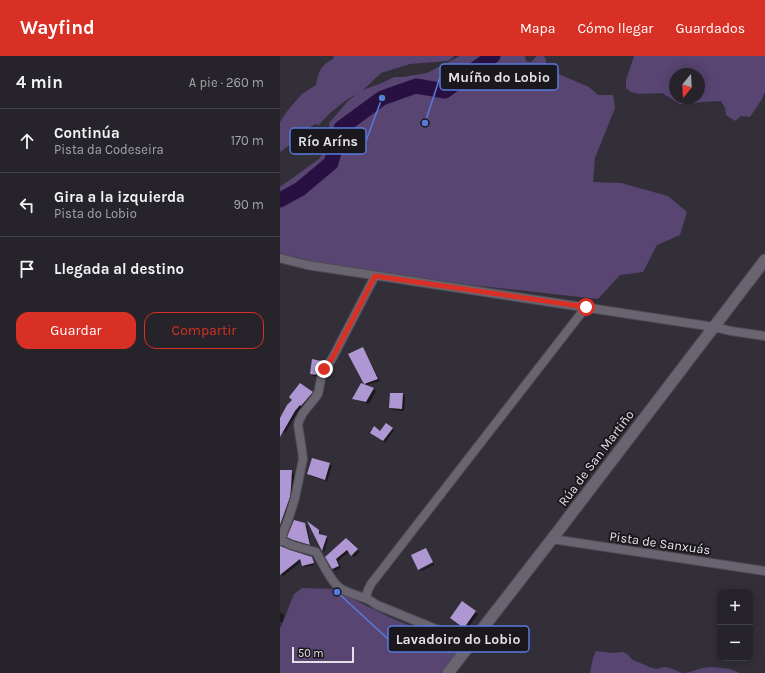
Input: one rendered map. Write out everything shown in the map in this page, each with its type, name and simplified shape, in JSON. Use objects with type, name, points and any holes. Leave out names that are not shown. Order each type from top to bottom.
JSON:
[{"type":"street","points":[[280,258],[307,266],[586,307],[765,336]]},
{"type":"street","name":"Rúa de San Martiño","points":[[448,673],[765,260]]},
{"type":"street","points":[[375,276],[333,357],[322,374],[319,390],[315,398],[303,413],[299,421],[298,425],[303,460],[295,498],[280,540],[291,545],[316,552],[330,577],[336,585],[342,589],[453,636],[470,645]]},
{"type":"street","points":[[366,598],[371,584],[586,307]]},
{"type":"street","name":"Pista de Sanxuás","points":[[552,539],[765,571]]},
{"type":"shaded area","points":[[334,56],[454,56],[447,61],[410,64],[381,73],[363,90],[394,77],[427,73],[459,56],[525,56],[526,61],[531,62],[537,56],[544,56],[546,60],[546,67],[554,72],[589,87],[598,95],[613,95],[615,108],[595,158],[593,182],[621,183],[668,196],[687,212],[680,235],[657,245],[643,272],[620,275],[598,299],[426,280],[310,261],[280,253],[280,187],[319,159],[325,151],[330,136],[329,123],[348,101],[357,94],[336,108],[319,125],[315,124],[303,132],[295,141],[280,152],[280,122],[302,94],[316,85],[321,69],[325,64],[333,59]]},
{"type":"shaded area","points":[[634,56],[765,56],[765,92],[762,99],[750,117],[741,116],[735,121],[726,115],[725,108],[721,101],[705,102],[705,68],[669,68],[669,97],[662,93],[639,94],[631,92],[626,88],[626,80]]},
{"type":"shaded area","points":[[302,588],[333,589],[389,617],[457,645],[459,652],[441,673],[280,673],[280,627],[294,594]]},
{"type":"shaded area","points":[[596,651],[612,653],[623,652],[633,660],[652,668],[670,668],[682,673],[590,673]]},
{"type":"shaded area","points":[[711,667],[730,669],[740,673],[682,673]]},
{"type":"building","points":[[363,347],[378,379],[364,384],[348,354]]},
{"type":"building","points":[[312,359],[321,361],[316,375],[310,374]]},
{"type":"building","points":[[300,383],[313,392],[295,411],[280,437],[280,418],[287,405],[292,400],[289,397]]},
{"type":"building","points":[[361,383],[374,388],[366,402],[352,399]]},
{"type":"building","points":[[390,393],[403,393],[402,409],[389,408]]},
{"type":"building","points":[[386,423],[393,428],[383,441],[370,433],[374,426],[380,431]]},
{"type":"building","points":[[312,458],[330,463],[325,480],[307,474]]},
{"type":"building","points":[[280,470],[292,470],[290,497],[280,525]]},
{"type":"building","points":[[294,520],[305,523],[310,545],[287,537]]},
{"type":"building","points":[[307,521],[319,530],[319,534],[327,536],[322,551]]},
{"type":"building","points":[[346,538],[358,549],[351,556],[347,550],[336,559],[339,566],[332,569],[325,557]]},
{"type":"building","points":[[280,546],[312,557],[314,563],[302,566],[300,559],[280,575]]},
{"type":"building","points":[[426,548],[433,562],[418,570],[411,555]]},
{"type":"building","points":[[462,601],[476,611],[464,628],[450,618]]},
{"type":"waterway","points":[[280,200],[300,189],[331,163],[341,128],[382,98],[416,86],[445,91],[493,56]]},
{"type":"place","name":"Río Aríns","points":[[382,98]]},
{"type":"place","name":"Muíño do Lobio","points":[[425,123]]},
{"type":"place","name":"Lavadoiro do Lobio","points":[[337,592]]},
{"type":"route","points":[[324,369],[333,357],[375,276],[586,307]]}]
